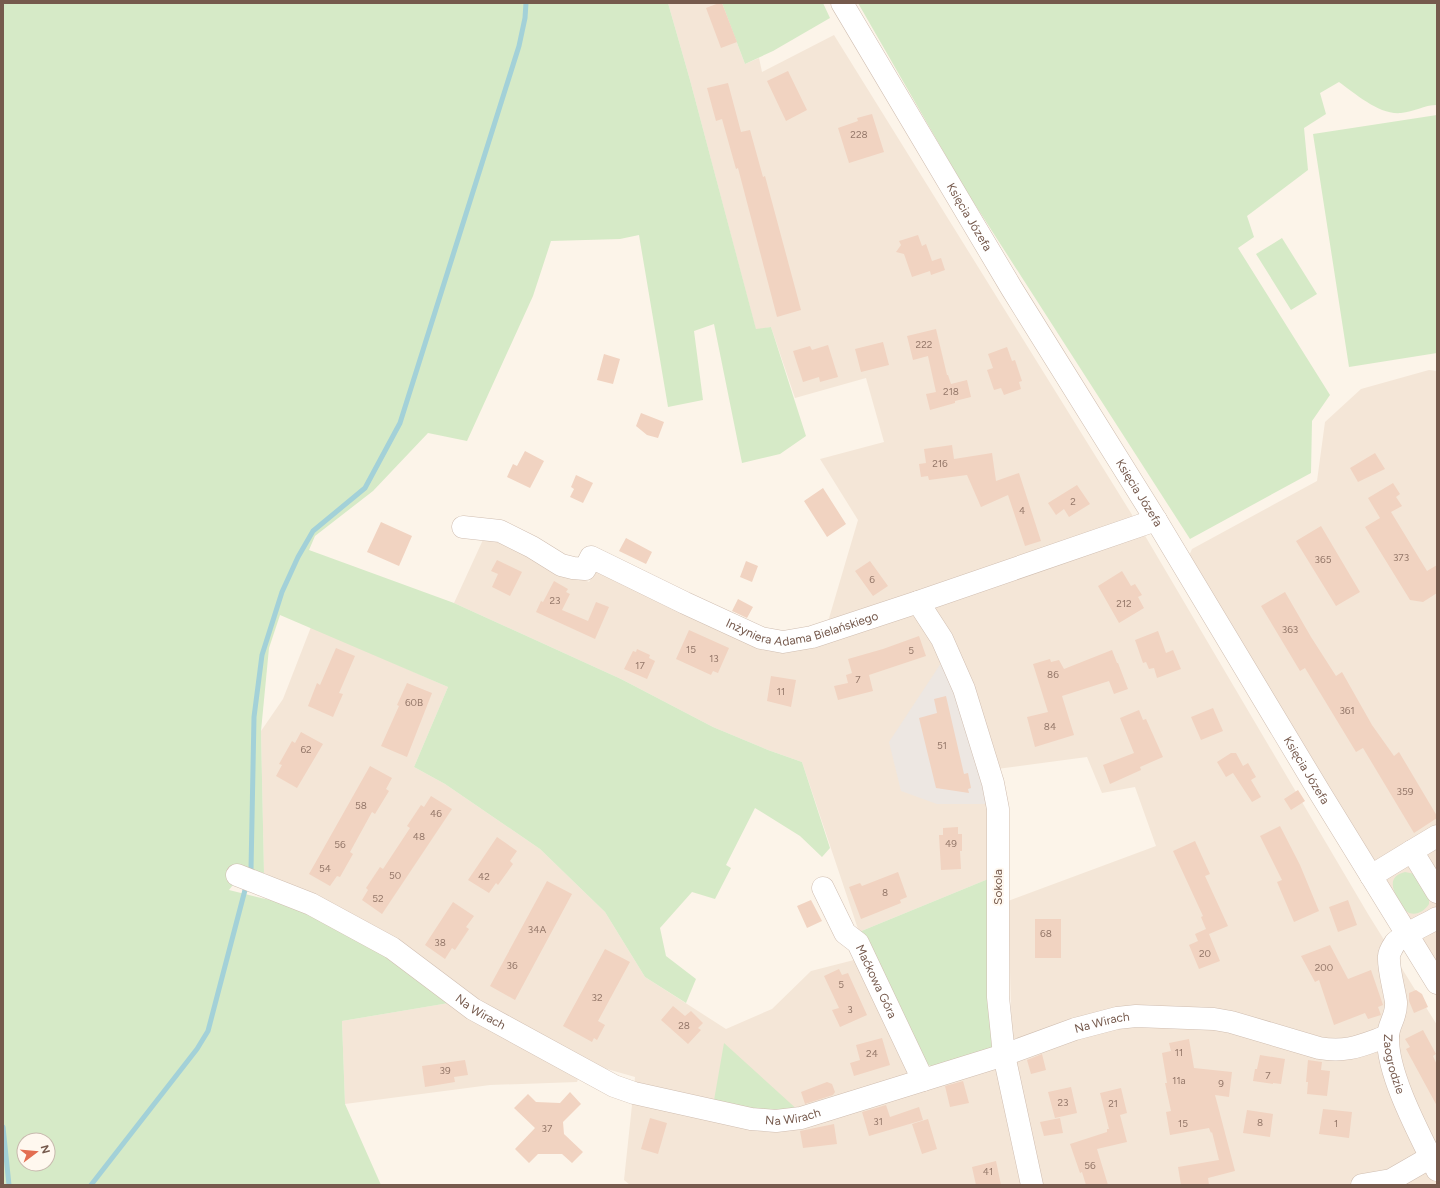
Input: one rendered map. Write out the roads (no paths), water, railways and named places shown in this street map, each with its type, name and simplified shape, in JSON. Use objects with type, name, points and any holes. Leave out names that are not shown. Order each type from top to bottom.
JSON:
[{"type":"street","name":"Księcia Józefa","points":[[842,3],[1012,289],[1156,520],[1320,793],[1437,983]]},
{"type":"street","name":"Inżyniera Adama Bielańskiego","points":[[463,527],[500,531],[532,547],[561,565],[573,568],[585,569],[591,557],[761,638],[784,642],[812,637],[1156,520]]},
{"type":"street","name":"Sokola","points":[[918,602],[942,639],[964,689],[993,783],[998,809],[998,997],[1004,1055],[1032,1185]]},
{"type":"street","points":[[1371,876],[1437,836]]},
{"type":"street","points":[[1412,851],[1437,892]]},
{"type":"street","name":"Na Wirach","points":[[237,875],[311,904],[392,948],[473,1009],[614,1086],[634,1093],[751,1118],[776,1120],[801,1118],[1004,1055],[1075,1029],[1117,1018],[1136,1016],[1214,1019],[1231,1022],[1330,1050],[1347,1050],[1388,1036]]},
{"type":"street","name":"Maćkowa Góra","points":[[823,888],[845,934],[858,943],[923,1080]]},
{"type":"street","points":[[1407,934],[1437,918]]},
{"type":"street","name":"Zaogrodzie","points":[[1407,934],[1396,942],[1388,955],[1396,1002],[1395,1015],[1390,1026],[1388,1036],[1389,1052],[1393,1070],[1403,1096],[1434,1163]]},
{"type":"street","points":[[1362,1185],[1391,1180],[1434,1163]]},
{"type":"waterway","points":[[251,870],[254,717],[262,655],[282,592],[298,557],[313,531],[365,488],[400,423],[519,46],[525,18],[526,3]]},
{"type":"waterway","points":[[91,1185],[197,1049],[208,1031],[245,890]]},
{"type":"waterway","points":[[3,1127],[9,1185]]}]
